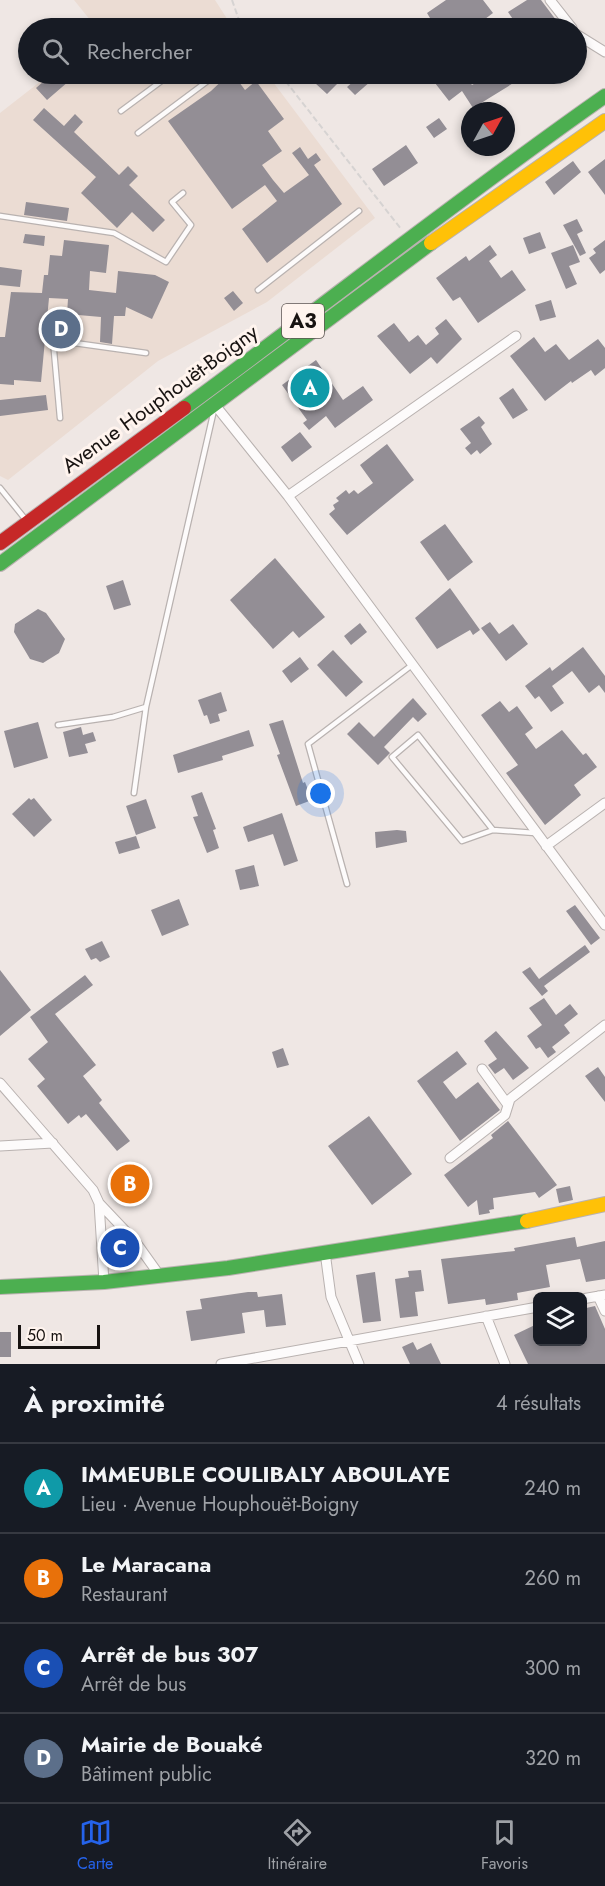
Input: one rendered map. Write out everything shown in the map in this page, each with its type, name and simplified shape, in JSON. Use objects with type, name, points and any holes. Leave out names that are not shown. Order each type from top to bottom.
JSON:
[{"type":"main road","name":"Avenue Houphouët-Boigny","points":[[0,543],[289,332],[488,178],[600,99]]},
{"type":"main road","name":"Avenue Houphouët-Boigny","points":[[0,564],[486,202],[605,121]]},
{"type":"main road","points":[[0,1287],[104,1282],[160,1276],[530,1221],[605,1204]]},
{"type":"street","points":[[550,0],[564,18]]},
{"type":"street","points":[[587,41],[605,52]]},
{"type":"street","points":[[600,99],[605,114]]},
{"type":"street","points":[[288,496],[516,336]]},
{"type":"street","points":[[215,405],[288,496],[605,925]]},
{"type":"street","points":[[546,846],[605,803]]},
{"type":"street","points":[[450,1158],[505,1115],[510,1099],[605,1025]]},
{"type":"street","points":[[482,1069],[508,1105]]},
{"type":"street","points":[[0,1083],[85,1179],[99,1203],[135,1241],[160,1276]]},
{"type":"street","points":[[0,1146],[53,1143]]},
{"type":"street","points":[[99,1203],[104,1282]]},
{"type":"street","points":[[325,1252],[331,1297],[359,1364]]},
{"type":"street","points":[[587,1298],[602,1295],[605,1311]]},
{"type":"street","points":[[225,1363],[533,1308]]},
{"type":"street","points":[[486,1316],[505,1364]]},
{"type":"lane","points":[[121,111],[157,84]]},
{"type":"lane","points":[[138,133],[204,84]]},
{"type":"lane","points":[[0,216],[114,233],[166,262],[191,225],[172,202],[183,193]]},
{"type":"lane","points":[[258,290],[359,211]]},
{"type":"lane","points":[[60,418],[53,340],[146,353]]},
{"type":"lane","points":[[134,793],[146,707],[215,405]]},
{"type":"lane","points":[[0,489],[27,522]]},
{"type":"lane","points":[[347,884],[308,744],[412,664]]},
{"type":"lane","points":[[58,725],[113,717],[146,707]]},
{"type":"lane","points":[[493,830],[418,735],[392,757],[462,841],[493,830],[537,833]]},
{"type":"path","points":[[232,0],[238,18]]},
{"type":"path","points":[[288,84],[408,238]]},
{"type":"shaded area","points":[[74,0],[215,0],[227,18],[89,18]]},
{"type":"shaded area","points":[[37,84],[274,84],[375,218],[267,302],[158,361],[8,480],[0,476],[0,113]]},
{"type":"building","points":[[446,0],[483,0],[493,13],[486,18],[430,18],[427,13]]},
{"type":"building","points":[[527,0],[541,0],[554,18],[512,18],[508,12]]},
{"type":"building","points":[[41,84],[66,84],[47,100],[36,88]]},
{"type":"building","points":[[218,84],[240,84],[245,90],[252,84],[258,84],[284,119],[268,131],[282,151],[262,165],[284,193],[309,175],[292,153],[300,147],[308,159],[316,153],[321,160],[314,165],[342,204],[267,263],[242,229],[277,201],[265,185],[232,209],[168,121]]},
{"type":"building","points":[[316,84],[337,84],[327,94]]},
{"type":"building","points":[[350,84],[368,84],[355,95],[347,87]]},
{"type":"building","points":[[436,84],[512,84],[483,102],[469,102],[462,91],[449,101]]},
{"type":"building","points":[[44,108],[64,126],[75,114],[83,122],[74,132],[119,175],[128,166],[138,176],[129,185],[165,220],[153,232],[132,212],[117,228],[81,193],[96,177],[33,120]]},
{"type":"building","points":[[439,118],[447,129],[434,138],[426,127]]},
{"type":"building","points":[[406,145],[418,163],[384,186],[372,169]]},
{"type":"building","points":[[605,159],[605,195],[588,172]]},
{"type":"building","points":[[573,161],[581,172],[554,195],[545,182]]},
{"type":"building","points":[[26,202],[69,208],[67,221],[24,215]]},
{"type":"building","points":[[577,219],[583,231],[577,234],[586,253],[580,256],[563,225]]},
{"type":"building","points":[[540,232],[546,248],[529,254],[523,238]]},
{"type":"building","points":[[25,234],[45,236],[44,246],[23,243]]},
{"type":"building","points":[[64,240],[109,245],[106,273],[90,271],[89,290],[116,293],[118,271],[155,275],[169,282],[152,319],[126,307],[125,316],[114,316],[112,344],[100,342],[101,317],[67,314],[68,299],[49,298],[41,382],[14,380],[14,385],[0,384],[0,337],[5,337],[11,292],[42,293],[44,275],[48,275],[50,255],[62,256]]},
{"type":"building","points":[[605,240],[605,270],[600,274],[589,258],[596,253],[593,249]]},
{"type":"building","points":[[490,245],[497,255],[489,261],[501,278],[512,270],[526,290],[478,323],[460,297],[453,301],[436,278],[466,256],[469,261]]},
{"type":"building","points":[[573,245],[580,262],[569,266],[577,284],[566,289],[551,253]]},
{"type":"building","points":[[0,267],[22,270],[20,287],[0,285]]},
{"type":"building","points":[[233,291],[243,303],[234,311],[224,298]]},
{"type":"building","points":[[551,300],[556,317],[540,321],[535,305]]},
{"type":"building","points":[[446,319],[462,339],[437,364],[431,357],[410,374],[377,336],[394,323],[409,342],[418,335],[426,345],[439,334],[435,328]]},
{"type":"building","points":[[534,337],[545,352],[556,344],[569,360],[598,339],[605,348],[605,368],[595,376],[591,370],[572,383],[571,381],[545,401],[510,356]]},
{"type":"building","points":[[316,360],[343,400],[363,386],[373,400],[335,428],[326,416],[309,430],[303,423],[307,420],[282,385]]},
{"type":"building","points":[[513,388],[528,410],[513,419],[499,398]]},
{"type":"building","points":[[46,395],[48,410],[0,416],[0,400]]},
{"type":"building","points":[[479,416],[485,423],[481,427],[492,444],[480,454],[477,450],[471,455],[465,448],[471,443],[460,429]]},
{"type":"building","points":[[300,432],[312,447],[292,462],[281,447]]},
{"type":"building","points":[[387,444],[414,480],[347,535],[329,514],[335,509],[333,505],[339,501],[336,498],[346,490],[349,494],[354,490],[358,494],[373,483],[360,465]]},
{"type":"building","points":[[445,524],[473,562],[448,581],[420,542]]},
{"type":"building","points":[[275,558],[325,617],[299,638],[293,631],[273,649],[230,600]]},
{"type":"building","points":[[123,580],[131,605],[114,610],[106,586]]},
{"type":"building","points":[[450,588],[480,630],[473,635],[470,630],[437,649],[415,618]]},
{"type":"building","points":[[38,609],[46,613],[65,639],[59,653],[43,663],[30,659],[14,632],[15,624]]},
{"type":"building","points":[[490,622],[499,634],[513,624],[528,644],[506,661],[481,628]]},
{"type":"building","points":[[360,623],[367,632],[351,645],[344,636]]},
{"type":"building","points":[[583,647],[605,676],[605,693],[599,685],[589,693],[572,671],[552,686],[564,703],[551,712],[539,696],[535,699],[525,686],[550,667],[552,671]]},
{"type":"building","points":[[333,650],[363,682],[346,697],[317,665]]},
{"type":"building","points":[[300,657],[309,669],[291,683],[282,671]]},
{"type":"building","points":[[221,692],[227,711],[218,714],[220,721],[210,724],[198,700]]},
{"type":"building","points":[[413,698],[427,714],[418,722],[413,717],[384,747],[390,753],[378,765],[347,734],[359,722],[374,737]]},
{"type":"building","points":[[500,701],[509,712],[517,706],[533,728],[525,734],[536,749],[562,730],[583,755],[586,753],[597,767],[574,785],[581,795],[545,825],[506,773],[518,765],[481,715]]},
{"type":"building","points":[[283,720],[303,783],[305,782],[312,800],[296,806],[277,755],[280,754],[269,724]]},
{"type":"building","points":[[38,722],[48,758],[14,768],[4,731]]},
{"type":"building","points":[[81,727],[83,735],[93,732],[96,741],[85,744],[88,753],[69,757],[63,732]]},
{"type":"building","points":[[249,730],[254,746],[222,756],[223,760],[178,773],[173,755]]},
{"type":"building","points":[[202,792],[216,829],[213,830],[219,848],[207,853],[193,817],[198,816],[191,796]]},
{"type":"building","points":[[29,798],[31,800],[34,798],[52,820],[34,837],[12,814]]},
{"type":"building","points":[[146,799],[156,828],[136,835],[126,806]]},
{"type":"building","points":[[282,813],[298,861],[284,866],[273,834],[248,842],[243,827]]},
{"type":"building","points":[[406,831],[407,842],[376,848],[375,832]]},
{"type":"building","points":[[136,836],[140,848],[119,854],[115,842]]},
{"type":"building","points":[[254,865],[259,886],[240,890],[235,870]]},
{"type":"building","points":[[179,899],[189,925],[162,936],[151,910]]},
{"type":"building","points":[[575,905],[600,938],[591,945],[566,911]]},
{"type":"building","points":[[102,941],[110,957],[100,962],[96,958],[91,960],[85,949]]},
{"type":"building","points":[[585,945],[590,952],[544,986],[548,991],[542,996],[522,972],[530,967],[539,979]]},
{"type":"building","points":[[0,970],[31,1010],[0,1036]]},
{"type":"building","points":[[85,975],[93,985],[55,1014],[96,1065],[83,1076],[102,1100],[99,1103],[130,1141],[117,1151],[86,1114],[81,1118],[79,1115],[68,1124],[37,1086],[45,1079],[28,1059],[48,1042],[30,1017]]},
{"type":"building","points":[[544,998],[556,1015],[570,1004],[578,1014],[564,1025],[570,1033],[552,1047],[556,1052],[548,1058],[540,1047],[536,1049],[527,1036],[542,1025],[529,1008]]},
{"type":"building","points":[[496,1031],[529,1068],[513,1080],[504,1068],[495,1074],[488,1065],[497,1059],[484,1041]]},
{"type":"building","points":[[283,1048],[289,1065],[277,1068],[272,1052]]},
{"type":"building","points":[[457,1051],[467,1064],[443,1082],[456,1099],[478,1082],[500,1110],[460,1141],[417,1081]]},
{"type":"building","points":[[598,1067],[605,1077],[605,1102],[585,1076]]},
{"type":"building","points":[[369,1116],[412,1174],[372,1205],[328,1146]]},
{"type":"building","points":[[508,1121],[557,1185],[539,1198],[535,1192],[493,1198],[494,1209],[489,1210],[490,1213],[479,1215],[477,1200],[468,1207],[444,1175],[493,1138],[491,1135]]},
{"type":"building","points":[[570,1186],[573,1200],[559,1203],[556,1189]]},
{"type":"building","points":[[575,1237],[577,1247],[605,1241],[605,1279],[586,1282],[580,1259],[546,1265],[550,1287],[517,1293],[518,1300],[486,1305],[485,1299],[448,1304],[441,1259],[515,1251],[514,1248]]},
{"type":"building","points":[[421,1270],[424,1291],[415,1292],[418,1316],[400,1318],[395,1279],[409,1277],[408,1271]]},
{"type":"building","points":[[375,1272],[381,1321],[363,1323],[356,1275]]},
{"type":"building","points":[[257,1292],[258,1297],[282,1294],[286,1325],[266,1327],[264,1310],[242,1313],[245,1333],[191,1341],[186,1311],[202,1309],[200,1299]]},
{"type":"building","points":[[595,1306],[605,1329],[605,1364],[528,1364],[514,1335],[533,1326],[533,1346],[587,1346],[587,1308]]},
{"type":"building","points":[[0,1332],[11,1332],[11,1357],[0,1357]]},
{"type":"building","points":[[413,1342],[417,1350],[431,1343],[441,1364],[410,1364],[402,1347]]},
{"type":"traffic: fast","points":[[184,408],[499,172],[605,96]]},
{"type":"traffic: fast","points":[[0,564],[431,243]]},
{"type":"traffic: fast","points":[[0,1287],[104,1282],[228,1268],[527,1221]]},
{"type":"traffic: slow","points":[[431,243],[605,121]]},
{"type":"traffic: slow","points":[[527,1221],[605,1204]]},
{"type":"traffic: jam","points":[[0,543],[184,408]]},
{"type":"place","name":"Mairie de Bouaké","points":[[61,329]]},
{"type":"place","name":"IMMEUBLE COULIBALY ABOULAYE","points":[[310,388]]},
{"type":"place","name":"Le Maracana","points":[[130,1184]]},
{"type":"place","name":"Arrêt de bus 307","points":[[120,1248]]}]
